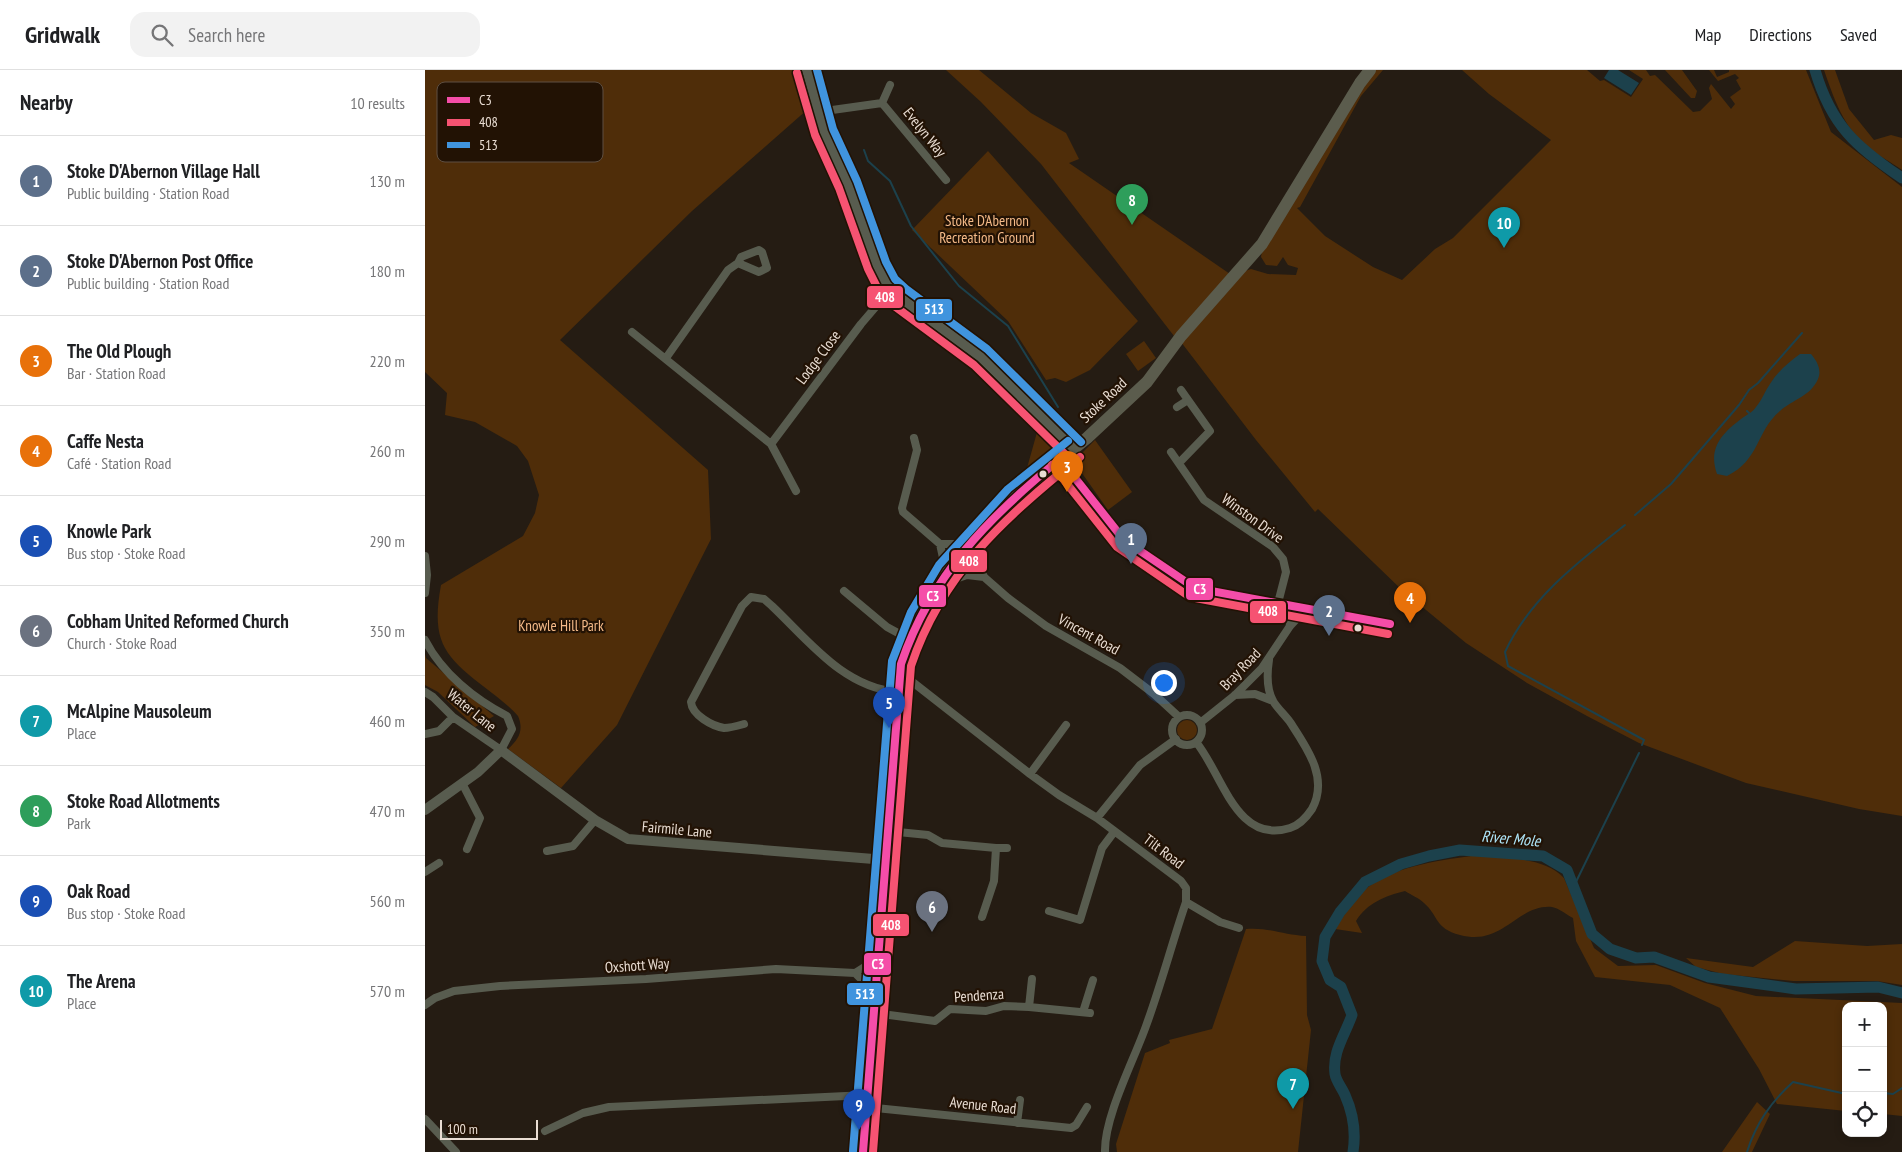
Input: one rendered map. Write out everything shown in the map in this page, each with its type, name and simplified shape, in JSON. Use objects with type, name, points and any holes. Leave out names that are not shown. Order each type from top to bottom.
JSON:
[{"type":"main road","name":"Stoke Road","points":[[863,1152],[897,692],[899,676],[909,639],[936,586],[974,540],[1015,496],[1074,449],[1147,382],[1181,336],[1262,244],[1360,83],[1371,70]]},
{"type":"street","points":[[807,70],[824,132],[848,184],[877,266],[891,290],[981,357],[1074,449]]},
{"type":"street","name":"Evelyn Way","points":[[882,103],[889,85]]},
{"type":"street","name":"Evelyn Way","points":[[818,112],[882,103]]},
{"type":"street","name":"Evelyn Way","points":[[882,103],[946,180]]},
{"type":"street","points":[[666,358],[712,290],[728,270],[738,263]]},
{"type":"street","name":"Lodge Close","points":[[771,444],[865,318],[891,290]]},
{"type":"street","points":[[632,332],[771,444],[796,491]]},
{"type":"street","points":[[1179,463],[1210,432],[1181,390]]},
{"type":"street","points":[[1177,407],[1188,400]]},
{"type":"street","points":[[915,438],[917,450],[902,508],[903,512],[940,544],[946,572]]},
{"type":"street","name":"Winston Drive","points":[[1171,452],[1204,500],[1273,547],[1283,559],[1286,572],[1278,603]]},
{"type":"street","points":[[1060,459],[1124,540],[1186,584],[1195,588],[1390,624]]},
{"type":"street","points":[[940,544],[974,540],[977,562],[984,577]]},
{"type":"street","points":[[425,556],[427,575],[425,593]]},
{"type":"street","points":[[936,586],[967,575],[984,577]]},
{"type":"street","name":"Vincent Road","points":[[984,577],[1008,598],[1046,626],[1120,668],[1154,694],[1179,717]]},
{"type":"street","points":[[853,588],[845,593],[887,626],[909,639]]},
{"type":"street","points":[[744,724],[730,728],[719,727],[694,712],[691,702],[742,606],[751,597],[764,599],[847,676],[868,686],[897,692]]},
{"type":"street","points":[[1287,605],[1290,626]]},
{"type":"street","name":"Bray Road","points":[[1200,723],[1235,695],[1269,660],[1290,626],[1306,608]]},
{"type":"street","points":[[425,640],[436,660],[481,703],[507,716],[511,722],[512,729],[510,737],[501,750],[462,783],[425,810]]},
{"type":"street","points":[[1196,742],[1205,754],[1236,809],[1253,826],[1267,831],[1292,828],[1302,822],[1314,804],[1318,788],[1317,770],[1312,758],[1290,722],[1273,701],[1268,679],[1269,660]]},
{"type":"street","name":"Tilt Road","points":[[899,676],[910,680],[1030,774],[1097,818],[1181,881],[1187,892],[1186,902]]},
{"type":"street","name":"Water Lane","points":[[425,692],[453,717],[501,750]]},
{"type":"street","points":[[1235,695],[1255,694],[1273,701]]},
{"type":"street","points":[[1193,716],[1200,723],[1201,735],[1196,742],[1183,744],[1176,740],[1173,728],[1179,717],[1193,716]]},
{"type":"street","points":[[425,734],[439,731],[453,717]]},
{"type":"street","points":[[1030,774],[1066,725]]},
{"type":"street","points":[[1097,818],[1140,765],[1176,740]]},
{"type":"street","name":"Fairmile Lane","points":[[501,750],[595,820],[612,831],[639,842],[886,860]]},
{"type":"street","points":[[462,783],[480,818],[467,849]]},
{"type":"street","points":[[547,851],[573,846],[595,820]]},
{"type":"street","points":[[888,831],[928,835],[942,843],[1007,848]]},
{"type":"street","points":[[1049,910],[1080,920],[1102,848],[1114,832]]},
{"type":"street","points":[[982,918],[994,881],[996,848]]},
{"type":"street","points":[[425,872],[439,863]]},
{"type":"street","points":[[1105,1152],[1105,1141],[1115,1108],[1146,1026],[1186,902],[1220,922],[1239,928]]},
{"type":"street","points":[[875,993],[855,973],[877,959]]},
{"type":"street","name":"Oxshott Way","points":[[425,1005],[435,998],[454,991],[500,986],[646,980],[776,969],[855,973]]},
{"type":"street","points":[[1029,1007],[1032,979]]},
{"type":"street","name":"Pendenza","points":[[874,1013],[935,1021],[950,1010],[986,1011],[1003,1006],[1087,1012],[1093,980]]},
{"type":"street","points":[[1017,1123],[1020,1100]]},
{"type":"street","name":"Avenue Road","points":[[545,1131],[583,1113],[609,1107],[867,1101],[1017,1123],[1071,1128],[1076,1125],[1087,1107]]},
{"type":"street","points":[[425,1119],[456,1152]]},
{"type":"green space","name":"Knowle Hill Park","points":[[425,70],[795,70],[808,109],[692,211],[560,340],[708,470],[711,539],[617,725],[561,788],[508,749],[515,742],[519,734],[521,726],[518,716],[463,670],[453,659],[445,648],[440,636],[438,622],[441,585],[523,536],[535,513],[539,495],[528,461],[517,446],[475,422],[445,415],[447,393],[425,372]]},
{"type":"green space","points":[[946,70],[979,70],[1031,113],[1066,133],[1079,159],[1069,163],[1230,274],[1174,336],[1041,164],[981,102]]},
{"type":"green space","points":[[1373,70],[1383,70],[1361,96],[1300,207],[1297,208],[1325,236],[1373,267],[1402,280],[1435,249],[1453,238],[1551,140],[1489,94],[1462,70],[1587,70],[1600,81],[1604,80],[1631,97],[1643,79],[1629,70],[1646,70],[1650,76],[1655,75],[1693,112],[1700,111],[1712,99],[1709,88],[1711,84],[1731,109],[1735,104],[1730,97],[1741,89],[1736,80],[1739,78],[1735,74],[1718,81],[1709,70],[1714,70],[1717,77],[1729,72],[1729,70],[1806,70],[1831,132],[1902,187],[1902,816],[1859,809],[1746,783],[1639,743],[1527,683],[1466,643],[1403,591],[1318,509],[1315,512],[1256,440],[1181,342],[1245,271],[1251,269],[1268,274],[1296,275],[1298,268],[1288,265],[1283,257],[1277,266],[1266,265],[1261,257],[1262,251]]},
{"type":"green space","points":[[1665,70],[1682,70],[1697,91],[1695,98],[1691,98]]},
{"type":"green space","points":[[1824,70],[1835,70],[1849,109],[1874,140],[1891,135],[1902,138],[1902,170],[1875,153],[1859,139],[1845,121]]},
{"type":"green space","name":"Stoke D’Abernon Recreation Ground","points":[[988,151],[1138,321],[1090,370],[1066,382],[1055,378],[1046,380],[1008,321],[912,230]]},
{"type":"green space","points":[[1144,341],[1156,358],[1138,371],[1126,354]]},
{"type":"green space","points":[[1041,418],[1063,446],[1062,450],[1032,473],[1027,468]]},
{"type":"green space","points":[[1095,440],[1132,492],[1108,510],[1079,469],[1081,454]]},
{"type":"green space","points":[[425,654],[426,658],[494,716],[475,727],[438,692],[425,685]]},
{"type":"green space","points":[[1187,720],[1194,723],[1197,730],[1194,737],[1187,740],[1180,737],[1177,730],[1180,723]]},
{"type":"green space","points":[[1478,855],[1512,858],[1535,862],[1556,871],[1564,878],[1594,948],[1618,966],[1656,965],[1705,983],[1756,996],[1881,1002],[1842,1002],[1842,1111],[1777,1104],[1759,1069],[1720,1008],[1670,985],[1595,977],[1576,941],[1573,918],[1555,908],[1540,908],[1529,912],[1499,931],[1475,937],[1460,935],[1446,929],[1424,903],[1405,891],[1390,895],[1365,909],[1356,921],[1362,933],[1335,929],[1358,896],[1368,887],[1393,873],[1450,859]]},
{"type":"green space","points":[[1246,929],[1262,929],[1306,936],[1307,1015],[1311,1030],[1298,1152],[1117,1152],[1116,1144],[1145,1053],[1170,1043],[1169,1040],[1212,1029]]},
{"type":"green space","points":[[1795,941],[1867,946],[1902,944],[1902,985],[1877,981],[1793,981],[1723,974],[1696,967],[1686,958],[1753,967]]},
{"type":"green space","points":[[1887,1002],[1902,1003],[1902,1116],[1887,1114]]},
{"type":"green space","points":[[1757,1102],[1770,1114],[1752,1152],[1722,1152]]},
{"type":"water","points":[[1609,70],[1618,70],[1639,83],[1631,95],[1604,78]]},
{"type":"water","points":[[1800,354],[1811,354],[1817,363],[1819,372],[1815,385],[1772,419],[1746,462],[1727,476],[1717,474],[1714,457],[1715,450],[1722,436],[1755,409],[1776,375]]},
{"type":"waterway","name":"River Mole","points":[[1815,70],[1829,106],[1847,133],[1871,156],[1902,178]]},
{"type":"waterway","points":[[864,150],[868,161],[890,181],[911,226],[959,286],[1008,326],[1058,407]]},
{"type":"waterway","points":[[1635,515],[1671,484],[1739,405],[1749,390],[1758,383],[1802,333]]},
{"type":"waterway","points":[[1625,525],[1590,552],[1557,582],[1528,614],[1505,652],[1508,666],[1644,740],[1642,745]]},
{"type":"waterway","points":[[1573,888],[1639,753]]},
{"type":"waterway","name":"River Mole","points":[[1353,1152],[1354,1130],[1352,1116],[1336,1077],[1335,1066],[1337,1051],[1352,1015],[1341,987],[1330,980],[1322,961],[1325,937],[1340,912],[1365,882],[1401,864],[1460,850],[1543,856],[1567,870],[1592,934],[1610,949],[1636,958],[1654,957],[1709,977],[1796,989],[1878,987],[1902,993]]},
{"type":"waterway","points":[[1747,1152],[1765,1114],[1793,1082],[1842,1093]]},
{"type":"waterway","points":[[1887,1093],[1893,1094],[1902,1088]]},
{"type":"transit line","name":"513","points":[[817,70],[833,129],[857,181],[886,262],[895,279],[987,349],[1081,442]]},
{"type":"transit line","name":"408","points":[[797,73],[815,135],[839,188],[868,269],[879,291],[893,305],[974,365],[1067,456]]},
{"type":"transit line","name":"513","points":[[853,1151],[892,661],[911,612],[939,565],[1008,489],[1068,441]]},
{"type":"transit line","name":"408","points":[[873,1152],[911,666],[924,633],[940,602],[979,549],[1027,501],[1080,457]]},
{"type":"transit line","name":"C3","points":[[1060,459],[1124,540],[1195,588],[1390,624]]},
{"type":"transit line","name":"C3","points":[[863,1152],[901,664],[914,632],[929,603],[946,575],[965,550],[1009,503],[1060,459]]},
{"type":"transit line","name":"408","points":[[1052,465],[1117,547],[1190,597],[1388,634]]},
{"type":"place","name":"Stoke Road Allotments","points":[[1132,225]]},
{"type":"place","name":"The Arena","points":[[1504,248]]},
{"type":"place","name":"The Old Plough","points":[[1067,492]]},
{"type":"place","name":"Stoke D'Abernon Village Hall","points":[[1131,564]]},
{"type":"place","name":"Caffe Nesta","points":[[1410,623]]},
{"type":"place","name":"Stoke D'Abernon Post Office","points":[[1329,636]]},
{"type":"place","name":"Knowle Park","points":[[889,728]]},
{"type":"place","name":"Cobham United Reformed Church","points":[[932,932]]},
{"type":"place","name":"McAlpine Mausoleum","points":[[1293,1109]]},
{"type":"place","name":"Oak Road","points":[[859,1130]]}]
